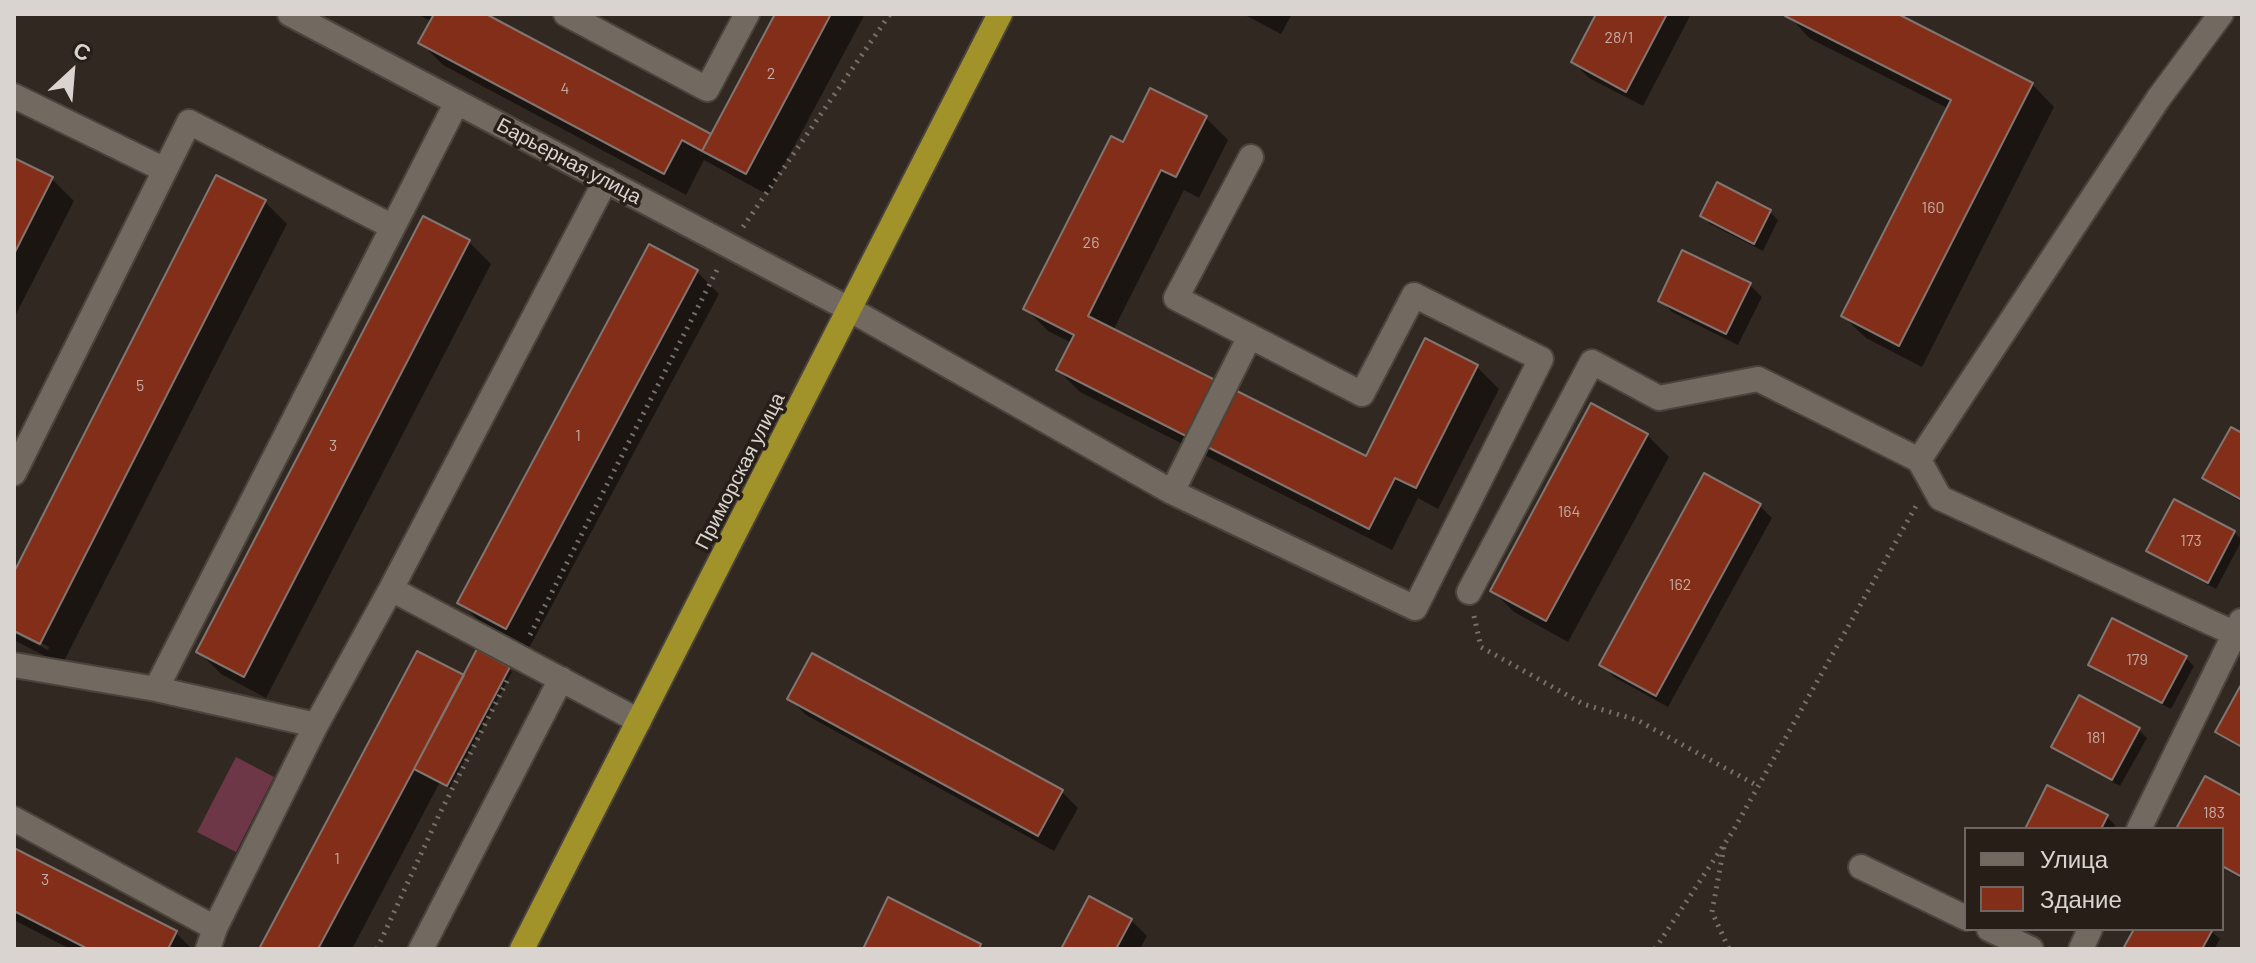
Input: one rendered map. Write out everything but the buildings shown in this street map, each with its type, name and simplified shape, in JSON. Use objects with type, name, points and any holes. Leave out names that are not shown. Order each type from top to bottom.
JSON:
[{"type":"highway","name":"Приморская улица","points":[[522,949],[1000,14]]},
{"type":"street","name":"Барьерная улица","points":[[290,14],[849,309],[1172,492],[1415,608],[1541,359],[1414,295],[1362,394],[1250,336]]},
{"type":"street","points":[[566,14],[707,89],[747,14]]},
{"type":"street","points":[[1924,470],[2158,99],[2221,14]]},
{"type":"street","points":[[14,96],[165,170]]},
{"type":"street","points":[[156,689],[457,102]]},
{"type":"street","points":[[14,473],[189,122],[393,227]]},
{"type":"street","points":[[1172,492],[1250,336],[1176,298],[1251,157]]},
{"type":"street","points":[[14,819],[212,939],[316,725],[606,180]]},
{"type":"street","points":[[1469,592],[1592,362],[1659,398],[1758,379],[1924,470],[1940,498],[2239,629],[2140,827]]},
{"type":"street","points":[[391,589],[639,721]]},
{"type":"street","points":[[14,665],[156,689],[316,725]]},
{"type":"street","points":[[421,949],[561,679]]},
{"type":"street","points":[[1861,867],[1964,917]]},
{"type":"street","points":[[1993,931],[2031,949]]},
{"type":"path","points":[[377,949],[439,815],[730,246],[890,14]]},
{"type":"path","points":[[1655,949],[1725,843],[1905,528],[1924,470]]},
{"type":"path","points":[[1469,592],[1481,647],[1583,704],[1637,720],[1758,786]]},
{"type":"path","points":[[1725,843],[1712,912],[1729,949]]},
{"type":"shaded area","points":[[236,757],[274,777],[236,852],[197,832]]}]
